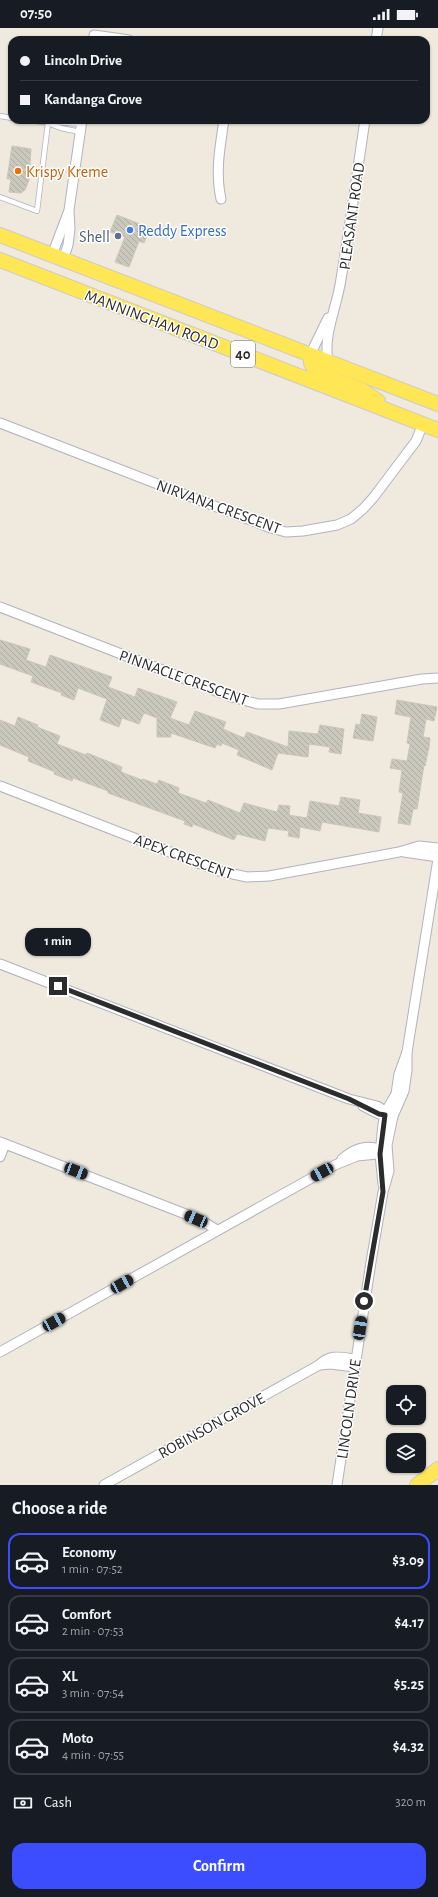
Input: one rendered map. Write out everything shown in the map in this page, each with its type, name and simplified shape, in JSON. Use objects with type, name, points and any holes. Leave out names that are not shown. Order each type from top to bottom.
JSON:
[{"type":"main road","name":"MANNINGHAM ROAD","points":[[0,235],[438,404]]},
{"type":"main road","points":[[48,278],[58,257]]},
{"type":"main road","name":"MANNINGHAM ROAD","points":[[0,260],[438,430]]},
{"type":"main road","points":[[310,354],[311,363],[314,369],[322,374],[362,390],[395,413]]},
{"type":"main road","points":[[416,1485],[438,1469]]},
{"type":"street","points":[[94,34],[106,36]]},
{"type":"street","points":[[221,199],[218,182],[218,162],[223,124]]},
{"type":"street","name":"PLEASANT ROAD","points":[[328,362],[326,342],[332,310],[341,280],[364,124]]},
{"type":"street","points":[[58,257],[69,210],[81,125]]},
{"type":"street","name":"PLEASANT ROAD","points":[[310,354],[332,310]]},
{"type":"street","name":"NIRVANA CRESCENT","points":[[0,423],[271,528],[286,532],[304,531],[337,525],[358,514],[373,498],[416,441],[423,424]]},
{"type":"street","name":"PINNACLE CRESCENT","points":[[0,607],[232,697],[258,704],[269,705],[286,703],[422,679],[438,678]]},
{"type":"street","name":"PINNACLE CRESCENT","points":[[422,679],[438,673]]},
{"type":"street","name":"APEX CRESCENT","points":[[0,786],[219,871],[237,876],[269,876],[399,852],[419,846],[438,848]]},
{"type":"street","name":"APEX CRESCENT","points":[[399,852],[413,852],[438,858]]},
{"type":"street","name":"LINCOLN DRIVE","points":[[337,1485],[354,1363],[383,1192],[389,1171],[382,1152],[388,1114],[404,1091],[407,1070],[407,1052],[438,858]]},
{"type":"street","points":[[0,964],[349,1099],[374,1105],[388,1114]]},
{"type":"street","points":[[0,1156],[2,1143],[188,1215],[217,1230]]},
{"type":"street","points":[[0,1352],[335,1165],[357,1156],[382,1152]]},
{"type":"street","name":"ROBINSON GROVE","points":[[104,1485],[330,1357],[354,1363]]},
{"type":"lane","points":[[0,197],[37,211],[48,124]]},
{"type":"building","points":[[12,146],[31,149],[29,180],[25,190],[21,193],[9,192],[11,179],[7,179]]},
{"type":"building","name":"Reddy Express","points":[[117,215],[150,228],[144,243],[139,241],[129,267],[115,262],[125,237],[110,232]]},
{"type":"building","points":[[0,640],[30,649],[26,660],[46,667],[50,655],[112,677],[108,687],[135,697],[138,688],[177,702],[170,718],[189,725],[195,711],[226,722],[223,729],[244,738],[247,732],[288,747],[289,731],[318,734],[320,725],[344,729],[341,754],[329,752],[330,747],[309,744],[308,757],[278,753],[272,770],[237,755],[239,750],[222,743],[221,746],[217,744],[215,748],[171,733],[171,737],[157,737],[157,718],[144,713],[139,724],[122,718],[119,727],[100,720],[107,699],[78,688],[74,700],[61,695],[62,693],[31,682],[33,676],[0,664]]},
{"type":"building","points":[[397,700],[437,707],[434,721],[426,719],[423,737],[430,738],[429,747],[425,766],[424,765],[417,809],[413,809],[410,825],[398,823],[403,793],[399,792],[402,770],[390,768],[392,759],[407,761],[410,744],[407,743],[411,717],[395,714]]},
{"type":"building","points":[[362,714],[377,717],[373,741],[353,738],[356,724],[360,725]]},
{"type":"building","points":[[18,717],[38,725],[37,727],[60,736],[57,744],[86,755],[87,753],[122,767],[121,772],[142,780],[143,779],[157,784],[159,780],[179,788],[178,793],[206,803],[208,800],[240,813],[244,803],[277,812],[279,805],[290,806],[289,815],[307,818],[310,801],[339,806],[341,797],[360,800],[358,813],[381,817],[379,832],[322,822],[320,831],[300,827],[299,838],[288,836],[289,831],[268,828],[265,841],[237,834],[234,840],[193,824],[192,827],[184,824],[185,821],[108,793],[108,791],[73,778],[72,781],[54,774],[55,772],[28,761],[29,757],[0,745],[0,720],[15,726]]},
{"type":"place","name":"Krispy Kreme","points":[[18,171]]},
{"type":"place","name":"Reddy Express","points":[[130,230]]},
{"type":"place","name":"Shell","points":[[118,236]]},
{"type":"route","points":[[58,986],[349,1099],[367,1109],[385,1115],[380,1154],[383,1192],[364,1301]]}]
